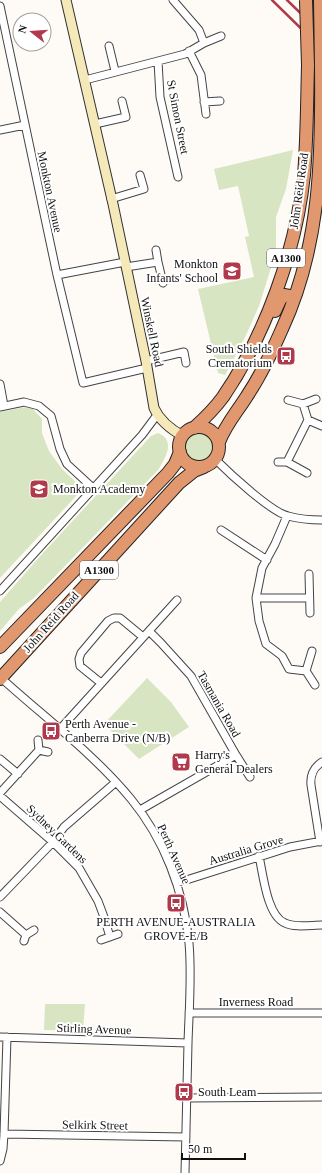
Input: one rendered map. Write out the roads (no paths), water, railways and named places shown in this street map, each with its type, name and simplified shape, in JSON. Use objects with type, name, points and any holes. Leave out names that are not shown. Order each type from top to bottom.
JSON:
[{"type":"highway","name":"John Reid Road","points":[[194,428],[223,397],[251,349],[282,274],[290,245],[299,208],[304,174],[308,66],[306,0]]},
{"type":"highway","name":"John Reid Road","points":[[219,442],[229,420],[261,374],[283,328],[296,297],[311,241],[318,192],[322,135],[320,0]]},
{"type":"highway","points":[[223,397],[251,363],[280,300],[284,295],[296,297]]},
{"type":"highway","points":[[194,428],[207,428],[219,442],[219,448],[215,459],[204,467],[197,467],[186,462],[180,452],[180,441],[190,429],[194,428]]},
{"type":"highway","name":"John Reid Road","points":[[0,647],[168,473],[180,452]]},
{"type":"highway","name":"John Reid Road","points":[[0,678],[179,483],[194,471],[204,467]]},
{"type":"street","name":"Winskell Road","points":[[66,0],[126,265],[147,364],[154,408],[157,415]]},
{"type":"street","points":[[173,0],[199,30],[204,42]]},
{"type":"street","name":"Monkton Avenue","points":[[0,6],[57,275],[82,383],[147,364]]},
{"type":"street","points":[[85,80],[185,54],[204,42],[221,36]]},
{"type":"street","points":[[109,46],[115,71]]},
{"type":"street","points":[[189,51],[201,75],[206,114]]},
{"type":"street","name":"St Simon Street","points":[[158,61],[160,97],[178,177]]},
{"type":"street","points":[[204,102],[220,101]]},
{"type":"street","points":[[95,124],[126,117],[122,102]]},
{"type":"street","points":[[0,130],[25,125]]},
{"type":"street","points":[[111,199],[144,189],[140,175]]},
{"type":"street","points":[[156,250],[163,283]]},
{"type":"street","points":[[57,275],[158,262]]},
{"type":"street","points":[[147,364],[184,352],[186,363]]},
{"type":"street","points":[[0,384],[2,407],[24,402],[39,406],[51,416],[60,449],[67,464],[93,488]]},
{"type":"street","points":[[288,400],[302,404],[316,400]]},
{"type":"street","points":[[302,404],[308,420],[322,426]]},
{"type":"street","points":[[0,591],[142,435],[157,415],[165,424],[183,436]]},
{"type":"street","points":[[287,462],[308,420]]},
{"type":"street","points":[[215,459],[272,508],[287,516],[309,520],[322,520]]},
{"type":"street","points":[[278,462],[287,462],[307,473]]},
{"type":"street","points":[[287,516],[275,544],[262,568],[256,598],[259,621],[266,644],[282,656],[289,669],[306,672],[315,685]]},
{"type":"street","points":[[221,530],[267,560]]},
{"type":"street","points":[[308,574],[310,613]]},
{"type":"street","points":[[256,598],[309,598]]},
{"type":"street","points":[[60,729],[177,600]]},
{"type":"street","points":[[101,683],[80,666],[79,660],[80,653],[108,620],[120,618],[143,637]]},
{"type":"street","name":"Tasmania Road","points":[[148,631],[191,676],[250,778]]},
{"type":"street","points":[[306,672],[312,650]]},
{"type":"street","name":"Perth Avenue","points":[[0,678],[60,729],[116,782],[140,810],[160,844],[177,883],[185,914],[189,943],[189,1013],[185,1173]]},
{"type":"street","points":[[0,795],[39,750],[38,740]]},
{"type":"street","points":[[39,750],[48,752]]},
{"type":"street","name":"Tasmania Road","points":[[140,810],[236,756]]},
{"type":"street","points":[[0,758],[18,774]]},
{"type":"street","points":[[321,841],[310,777],[313,770],[322,762]]},
{"type":"street","points":[[0,897],[53,842],[64,827],[116,782]]},
{"type":"street","name":"Sydney Gardens","points":[[0,795],[53,842],[79,868],[98,901],[110,937]]},
{"type":"street","name":"Australia Grove","points":[[177,883],[259,856],[290,847],[321,841]]},
{"type":"street","points":[[259,856],[270,904],[274,913],[279,919],[285,924],[292,925],[322,925]]},
{"type":"street","points":[[0,912],[25,938],[34,930]]},
{"type":"street","points":[[102,940],[118,934]]},
{"type":"street","name":"Inverness Road","points":[[189,1013],[322,1013]]},
{"type":"street","points":[[0,1161],[4,1149],[3,1037]]},
{"type":"street","name":"Stirling Avenue","points":[[3,1037],[188,1043]]},
{"type":"street","points":[[187,1098],[322,1097]]},
{"type":"street","name":"Selkirk Street","points":[[4,1134],[186,1137]]},
{"type":"railway","points":[[272,0],[322,49]]},
{"type":"railway","points":[[287,0],[322,34]]},
{"type":"place","name":"Monkton Infants' School","points":[[232,271]]},
{"type":"place","name":"South Shields Crematorium","points":[[286,356]]},
{"type":"place","name":"Monkton Academy","points":[[39,489]]},
{"type":"place","name":"Perth Avenue - Canberra Drive (N/B)","points":[[51,731]]},
{"type":"place","name":"Harry's General Dealers","points":[[181,762]]},
{"type":"place","name":"PERTH AVENUE-AUSTRALIA GROVE-E/B","points":[[176,903]]},
{"type":"place","name":"South Leam","points":[[184,1092]]}]
